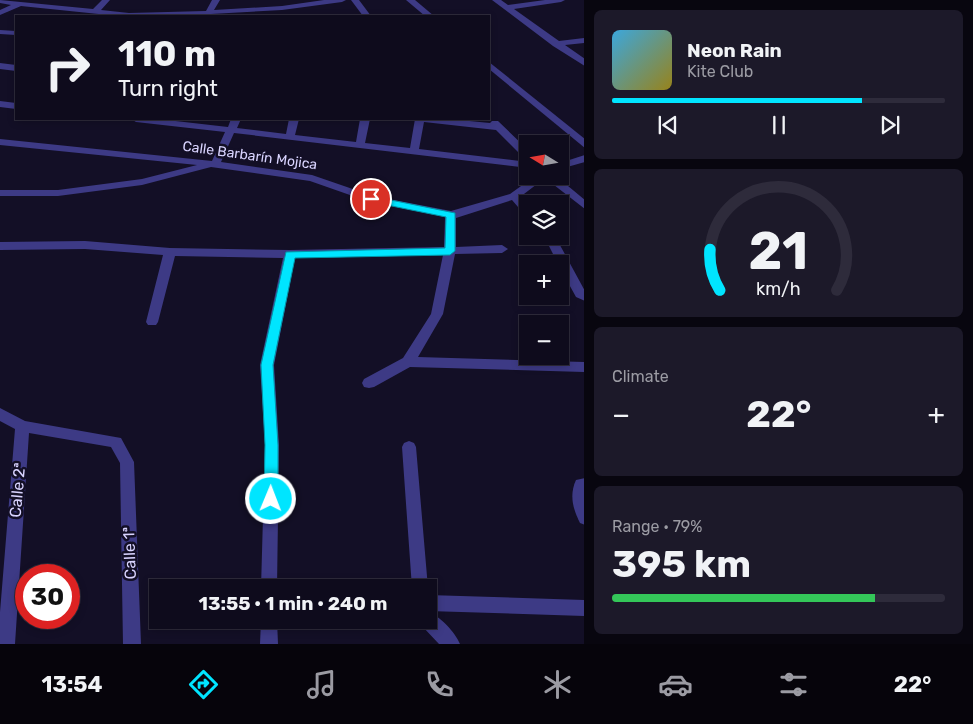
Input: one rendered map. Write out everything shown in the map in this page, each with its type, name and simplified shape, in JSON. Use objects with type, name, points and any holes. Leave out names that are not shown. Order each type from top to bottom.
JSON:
[{"type":"street","points":[[94,12],[106,0]]},
{"type":"street","points":[[213,14],[216,0]]},
{"type":"street","points":[[0,1],[129,15],[280,12],[326,7],[342,0]]},
{"type":"street","points":[[355,0],[366,15]]},
{"type":"street","points":[[410,0],[429,15]]},
{"type":"street","points":[[496,0],[584,64]]},
{"type":"street","points":[[506,8],[560,0]]},
{"type":"street","points":[[0,13],[22,2]]},
{"type":"street","points":[[0,32],[15,34]]},
{"type":"street","points":[[556,44],[584,40]]},
{"type":"street","points":[[0,66],[15,68]]},
{"type":"street","points":[[490,67],[584,145]]},
{"type":"street","points":[[0,104],[15,106]]},
{"type":"street","points":[[490,119],[519,147]]},
{"type":"street","points":[[158,120],[519,164]]},
{"type":"street","points":[[0,193],[58,193],[142,182],[215,164],[236,120]]},
{"type":"street","points":[[290,137],[294,120]]},
{"type":"street","points":[[360,145],[365,120]]},
{"type":"street","points":[[414,151],[420,120]]},
{"type":"street","points":[[434,120],[500,127]]},
{"type":"street","name":"Calle Barbarín Mojica","points":[[0,142],[215,164],[312,178],[371,199],[451,215],[463,213],[514,196],[529,185]]},
{"type":"street","points":[[569,163],[584,158]]},
{"type":"street","points":[[560,185],[584,206]]},
{"type":"street","points":[[514,196],[519,202]]},
{"type":"street","points":[[408,362],[437,314],[450,251],[451,215]]},
{"type":"street","points":[[0,246],[86,245],[170,252],[290,254],[450,251],[502,248]]},
{"type":"street","points":[[554,245],[580,294],[584,297]]},
{"type":"street","points":[[152,322],[170,252]]},
{"type":"street","points":[[269,579],[272,445],[267,365],[290,254]]},
{"type":"street","points":[[369,383],[408,362],[584,367]]},
{"type":"street","points":[[0,414],[22,426]]},
{"type":"street","name":"Calle 1ª","points":[[22,426],[116,442],[127,462],[132,644]]},
{"type":"street","name":"Calle 2ª","points":[[6,644],[22,426]]},
{"type":"street","points":[[410,447],[419,579]]},
{"type":"street","points":[[584,484],[581,485],[578,493],[584,518]]},
{"type":"street","points":[[437,603],[584,608]]},
{"type":"street","points":[[268,644],[269,629]]},
{"type":"street","points":[[437,629],[451,644]]},
{"type":"route","points":[[271,499],[272,445],[267,365],[290,254],[450,251],[451,215],[371,199]]}]
